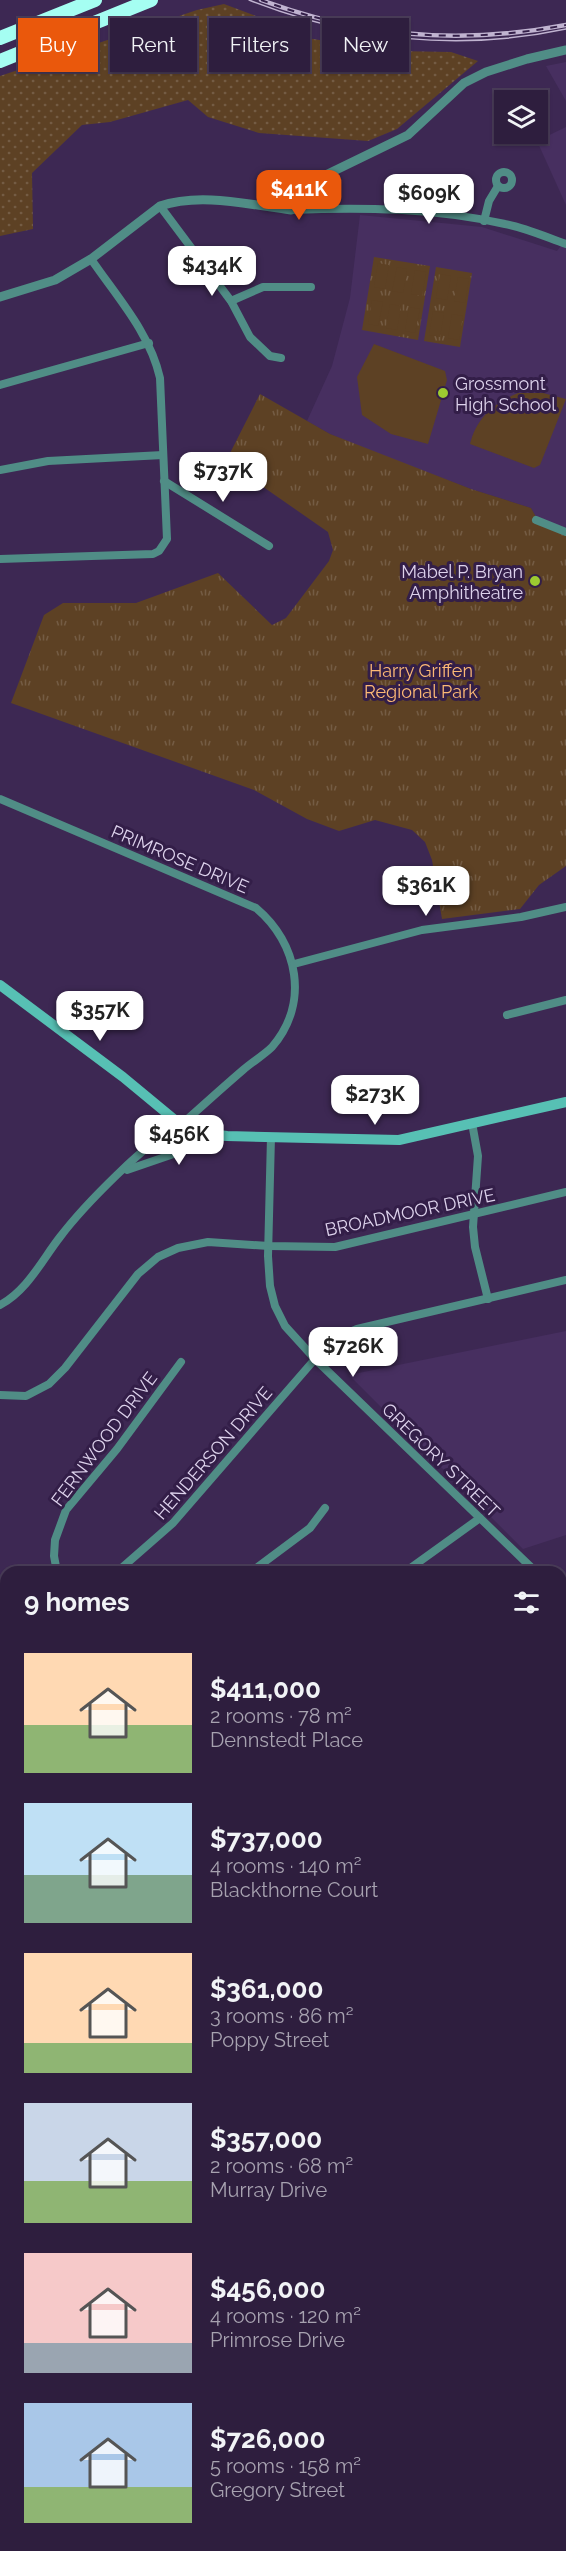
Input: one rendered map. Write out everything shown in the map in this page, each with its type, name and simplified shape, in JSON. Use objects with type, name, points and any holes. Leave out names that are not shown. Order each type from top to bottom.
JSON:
[{"type":"highway","points":[[0,38],[95,0]]},
{"type":"highway","points":[[0,61],[151,0]]},
{"type":"main road","points":[[0,985],[123,1077],[181,1125],[203,1133],[227,1136],[399,1140],[566,1102]]},
{"type":"street","points":[[291,210],[295,196],[303,186],[408,135],[464,83],[486,72],[566,50]]},
{"type":"street","points":[[484,221],[489,201],[498,186]]},
{"type":"street","points":[[0,297],[55,280],[91,259],[160,206],[187,201],[212,200],[291,210],[364,207],[443,213],[506,224],[566,244]]},
{"type":"street","points":[[160,206],[231,301],[250,337],[270,356],[281,358]]},
{"type":"street","points":[[0,559],[153,554],[159,551],[167,539],[160,378],[157,362],[148,343],[91,259]]},
{"type":"street","points":[[231,301],[263,287],[311,287]]},
{"type":"street","points":[[0,385],[148,343]]},
{"type":"street","points":[[0,470],[48,461],[163,455]]},
{"type":"street","points":[[164,481],[269,546]]},
{"type":"street","points":[[536,520],[566,532]]},
{"type":"street","name":"PRIMROSE DRIVE","points":[[0,799],[248,904],[263,914],[287,946],[294,964],[295,980],[291,1009],[277,1040],[270,1048],[181,1125],[169,1130],[123,1171],[68,1227],[16,1295],[0,1305]]},
{"type":"street","points":[[294,964],[422,930],[566,907]]},
{"type":"street","points":[[507,1015],[566,1000]]},
{"type":"street","points":[[472,1123],[478,1155],[474,1214],[475,1247],[488,1299]]},
{"type":"street","name":"PRIMROSE DRIVE","points":[[123,1171],[227,1136]]},
{"type":"street","name":"GREGORY STREET","points":[[271,1137],[268,1276],[275,1306],[291,1335],[530,1566]]},
{"type":"street","name":"BROADMOOR DRIVE","points":[[0,1395],[26,1396],[51,1383],[134,1279],[158,1257],[178,1248],[208,1242],[335,1247],[566,1192]]},
{"type":"street","name":"HENDERSON DRIVE","points":[[124,1566],[173,1524],[315,1359],[336,1338],[357,1329],[566,1280]]},
{"type":"street","name":"FERNWOOD DRIVE","points":[[56,1566],[55,1540],[66,1510],[117,1449],[181,1362]]},
{"type":"street","points":[[259,1566],[310,1528],[325,1508]]},
{"type":"street","points":[[414,1565],[480,1518]]},
{"type":"shaded area","points":[[566,62],[566,101],[546,66]]},
{"type":"shaded area","points":[[566,127],[566,205],[538,144],[548,144],[548,136]]},
{"type":"shaded area","name":"Grossmont High School","points":[[360,215],[482,227],[557,251],[566,239],[566,536],[540,524],[531,508],[471,489],[376,453],[330,434],[307,421],[332,366],[350,298]]},
{"type":"shaded area","points":[[566,1331],[566,1535],[523,1549],[349,1375]]},
{"type":"green space","points":[[224,4],[261,18],[209,18],[209,72],[310,72],[310,39],[322,40],[322,72],[409,72],[409,51],[451,52],[478,61],[397,129],[368,141],[259,133],[208,117],[188,100],[110,122],[82,125],[32,173],[33,229],[0,236],[0,76],[18,70],[18,72],[98,72],[98,43],[110,39],[110,72],[197,72],[197,18],[173,18]]},
{"type":"green space","points":[[374,257],[430,266],[418,340],[362,330]]},
{"type":"green space","points":[[378,263],[389,265],[385,289],[374,287]]},
{"type":"green space","points":[[397,267],[407,269],[403,293],[392,291]]},
{"type":"green space","points":[[436,267],[472,273],[460,347],[424,341]]},
{"type":"green space","points":[[415,270],[426,272],[422,296],[411,294]]},
{"type":"green space","points":[[440,274],[451,276],[447,300],[436,298]]},
{"type":"green space","points":[[458,277],[469,279],[465,303],[454,301]]},
{"type":"green space","points":[[372,300],[383,302],[378,326],[368,324]]},
{"type":"green space","points":[[390,304],[401,306],[397,330],[386,328]]},
{"type":"green space","points":[[409,307],[420,309],[415,333],[405,331]]},
{"type":"green space","points":[[433,311],[444,313],[440,337],[429,335]]},
{"type":"green space","points":[[452,314],[463,316],[459,340],[448,338]]},
{"type":"green space","points":[[374,344],[445,371],[447,380],[428,444],[391,434],[362,415],[357,377]]},
{"type":"green space","points":[[518,393],[543,393],[566,399],[540,465],[534,468],[470,444],[477,426],[487,412]]},
{"type":"green space","name":"Harry Griffen Regional Park","points":[[260,394],[330,434],[471,489],[531,508],[540,524],[566,536],[566,866],[539,885],[520,909],[442,919],[432,860],[425,842],[412,830],[375,820],[339,831],[307,819],[254,790],[11,703],[44,615],[63,603],[136,603],[218,573],[272,625],[286,618],[329,561],[333,550],[328,532],[226,461]]},
{"type":"tram line","points":[[249,0],[326,25],[405,38],[485,40],[566,29]]},
{"type":"railway","points":[[261,0],[298,13],[336,22],[412,34],[488,35],[566,25]]},
{"type":"place","name":"Grossmont High School","points":[[443,393]]},
{"type":"place","name":"Mabel P. Bryan Amphitheatre","points":[[535,581]]}]
